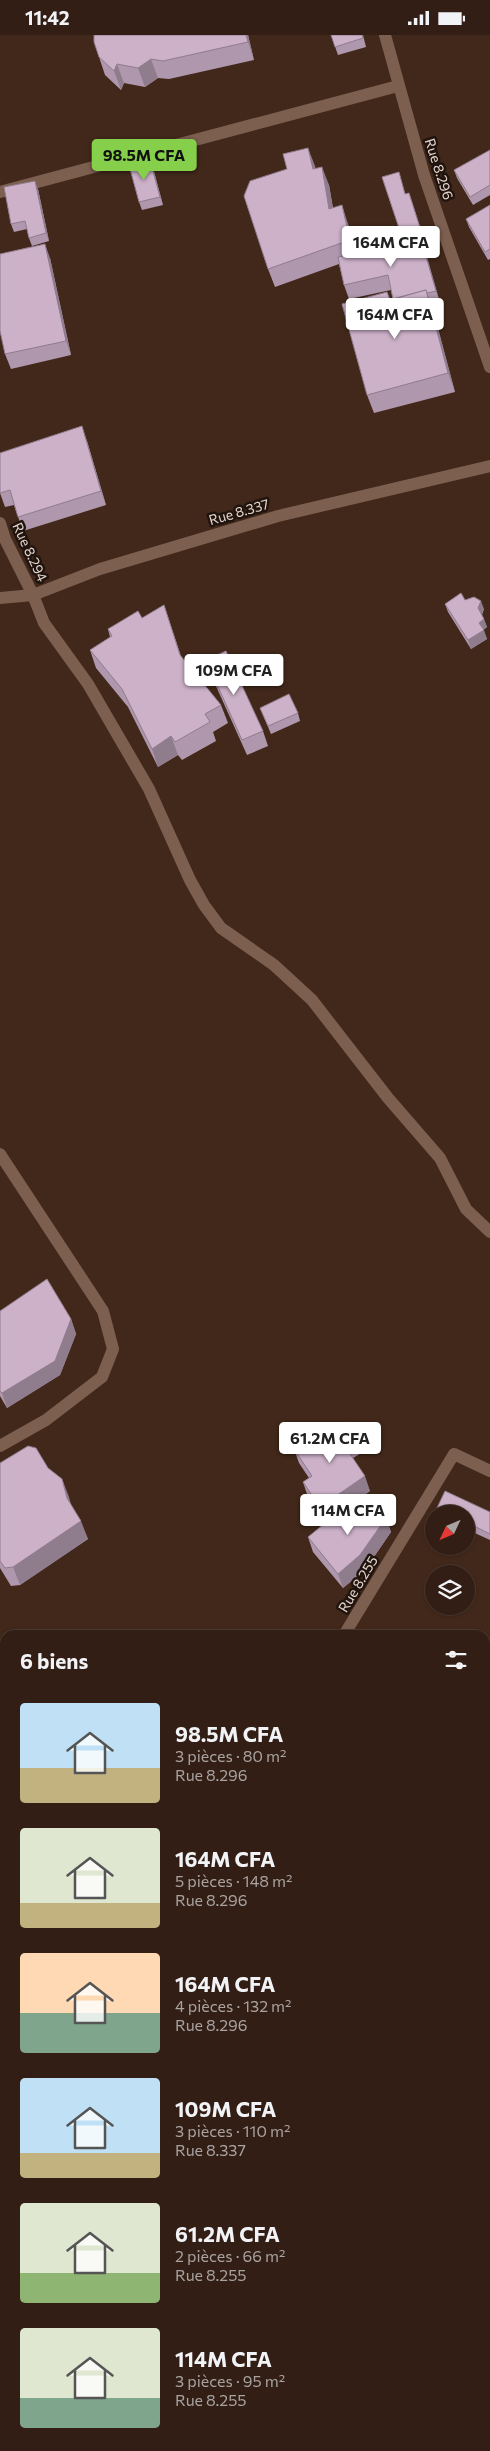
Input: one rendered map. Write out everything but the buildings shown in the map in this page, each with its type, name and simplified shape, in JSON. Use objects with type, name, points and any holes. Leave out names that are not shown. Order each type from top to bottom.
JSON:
[{"type":"street","name":"Rue 8.296","points":[[385,35],[424,175],[490,367]]},
{"type":"street","points":[[0,192],[398,86]]},
{"type":"street","name":"Rue 8.337","points":[[0,599],[33,595],[100,569],[278,516],[490,466]]},
{"type":"street","name":"Rue 8.294","points":[[0,523],[5,539],[33,595],[44,623],[88,684],[149,789],[190,881],[204,905],[222,928],[274,965],[312,1001],[388,1098],[440,1158],[466,1209],[490,1232]]},
{"type":"street","points":[[0,1154],[104,1311],[113,1349],[102,1377],[46,1420],[0,1446]]},
{"type":"street","name":"Rue 8.255","points":[[347,1630],[454,1454],[490,1471]]}]
